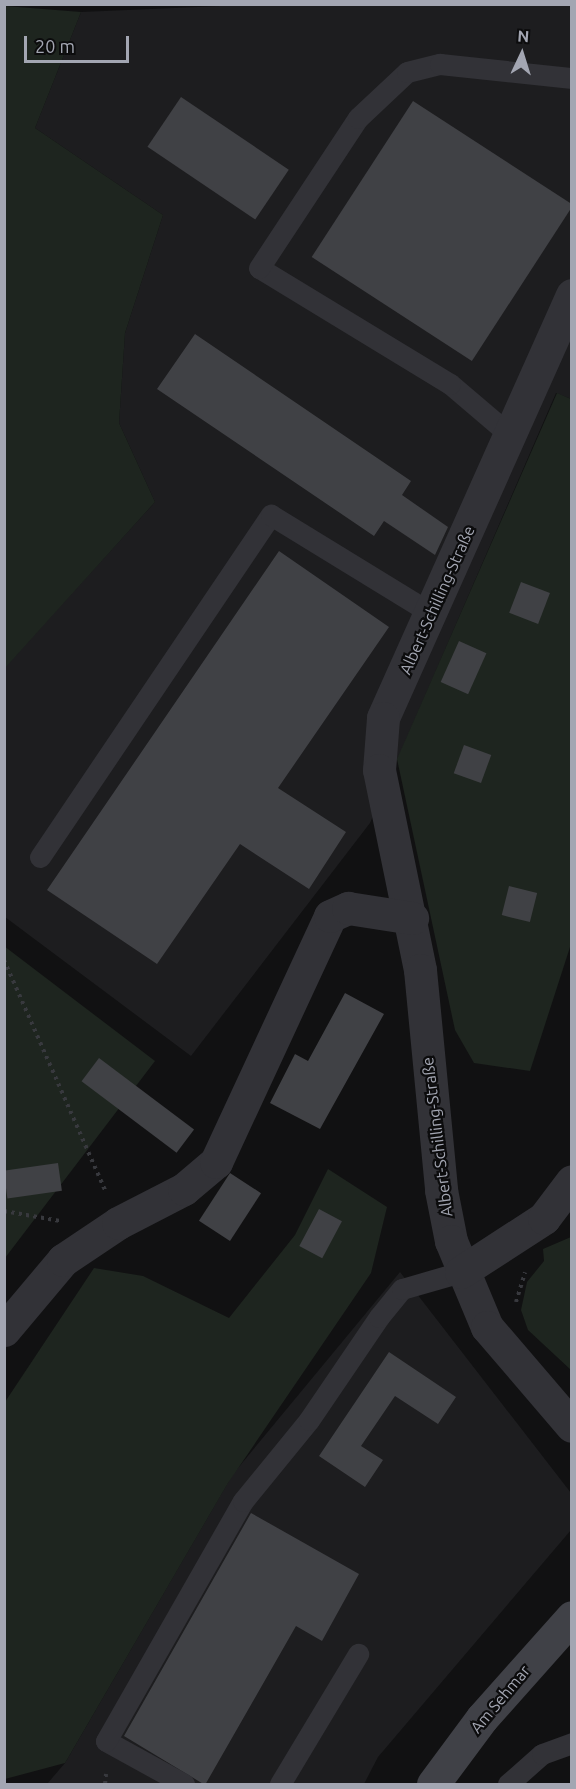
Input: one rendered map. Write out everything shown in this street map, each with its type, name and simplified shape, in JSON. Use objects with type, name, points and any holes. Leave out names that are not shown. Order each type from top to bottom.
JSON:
[{"type":"main road","name":"Am Sehmar","points":[[433,1785],[482,1718],[572,1617]]},
{"type":"street","name":"Albert-Schilling-Straße","points":[[572,295],[383,718],[379,770],[412,918],[441,1190],[461,1272],[487,1327],[572,1426]]},
{"type":"street","points":[[4,1330],[63,1260],[114,1226],[184,1189],[216,1162],[330,916],[348,908],[412,918]]},
{"type":"street","points":[[461,1272],[544,1218],[572,1181]]},
{"type":"lane","points":[[510,435],[450,384],[259,268],[358,118],[406,72],[440,64],[572,78]]},
{"type":"lane","points":[[40,857],[272,515],[431,613]]},
{"type":"lane","points":[[184,1785],[106,1741],[243,1501],[309,1420],[379,1317],[402,1289],[461,1272]]},
{"type":"lane","points":[[280,1785],[358,1654]]},
{"type":"lane","points":[[508,1785],[542,1754],[572,1743]]},
{"type":"path","points":[[4,960],[80,1124],[114,1226]]},
{"type":"shaded area","points":[[270,4],[571,5],[571,399],[556,393],[370,823],[191,1056],[5,917],[4,668],[155,502],[119,423],[125,333],[163,215],[35,128],[81,12]]},
{"type":"shaded area","points":[[5,6],[81,12],[35,128],[163,215],[125,333],[119,423],[155,502],[5,668]]},
{"type":"shaded area","points":[[557,393],[571,399],[571,944],[530,1071],[474,1063],[455,1030],[397,759]]},
{"type":"shaded area","points":[[4,946],[155,1061],[5,1258],[4,1258]]},
{"type":"shaded area","points":[[328,1169],[387,1207],[371,1273],[228,1483],[65,1763],[5,1779],[5,1402],[94,1268],[143,1276],[229,1318],[295,1235]]},
{"type":"shaded area","points":[[571,1237],[571,1370],[528,1330],[521,1310],[527,1282],[544,1261],[543,1249]]},
{"type":"shaded area","points":[[400,1272],[571,1493],[571,1530],[378,1757],[364,1784],[47,1784],[65,1763],[233,1474]]},
{"type":"building","points":[[181,97],[289,170],[255,219],[147,147]]},
{"type":"building","points":[[413,101],[572,204],[472,361],[312,257]]},
{"type":"building","points":[[195,334],[411,481],[402,495],[448,527],[435,555],[384,521],[374,536],[157,389]]},
{"type":"building","points":[[279,551],[389,627],[278,788],[346,832],[309,889],[240,844],[157,964],[47,890]]},
{"type":"building","points":[[521,582],[550,593],[538,624],[509,613]]},
{"type":"building","points":[[459,641],[486,653],[468,694],[441,682]]},
{"type":"building","points":[[464,745],[491,755],[481,783],[454,773]]},
{"type":"building","points":[[509,886],[537,893],[530,922],[502,915]]},
{"type":"building","points":[[345,993],[384,1014],[320,1129],[270,1103],[295,1054],[308,1061]]},
{"type":"building","points":[[99,1058],[194,1130],[177,1153],[82,1081]]},
{"type":"building","points":[[58,1163],[62,1191],[7,1198],[4,1171]]},
{"type":"building","points":[[230,1173],[261,1193],[230,1241],[199,1221]]},
{"type":"building","points":[[319,1209],[342,1221],[322,1258],[299,1246]]},
{"type":"building","points":[[389,1352],[456,1397],[438,1424],[395,1396],[361,1446],[383,1460],[365,1487],[319,1456]]},
{"type":"building","points":[[251,1513],[359,1574],[322,1641],[296,1626],[205,1785],[124,1736]]}]
